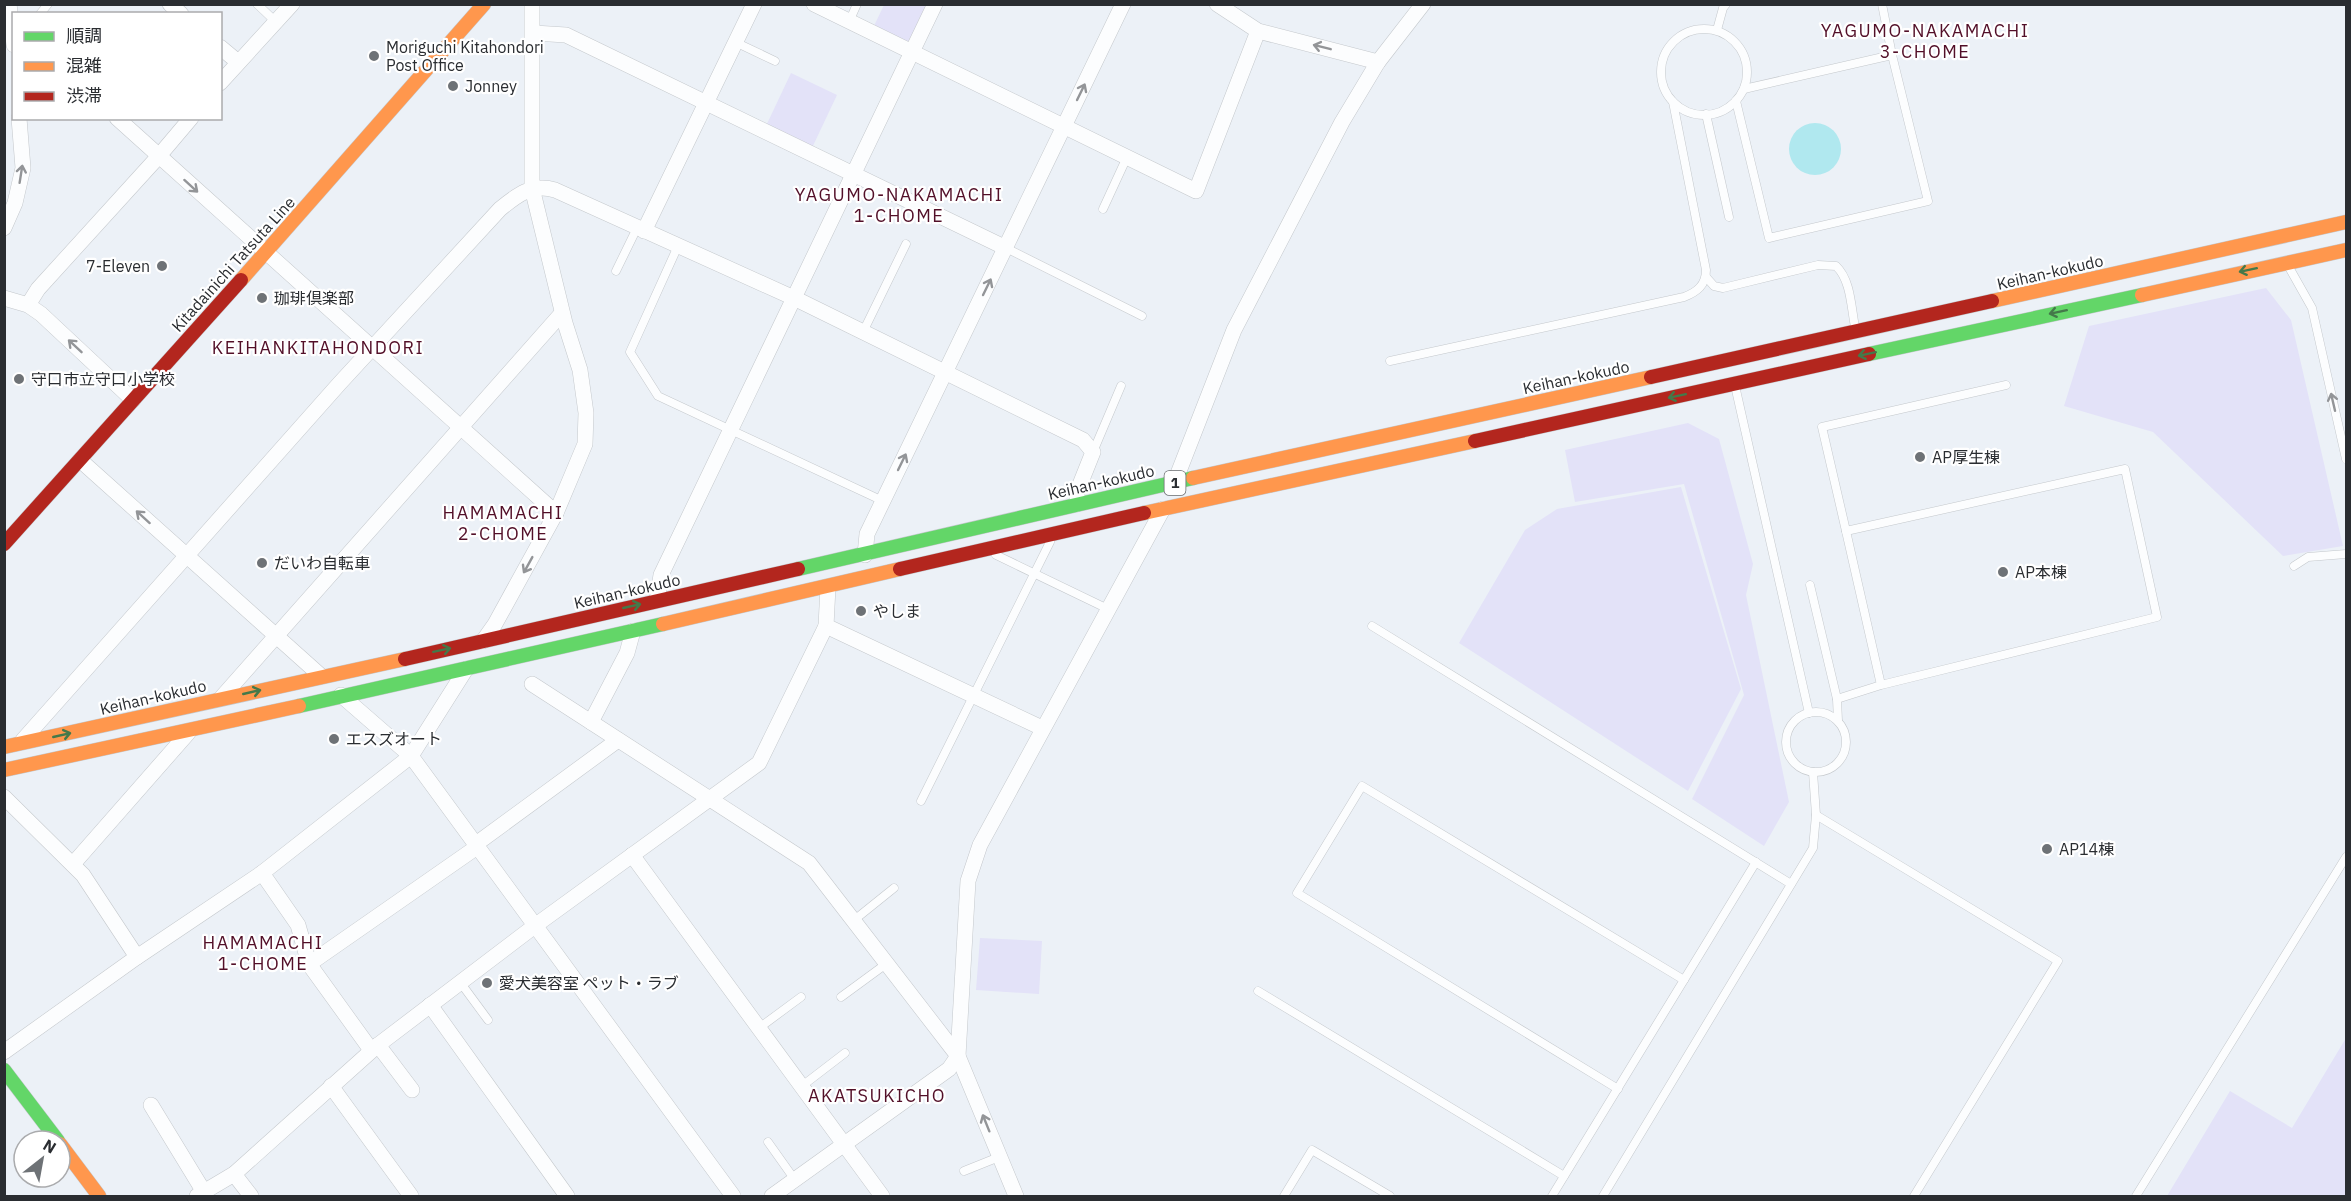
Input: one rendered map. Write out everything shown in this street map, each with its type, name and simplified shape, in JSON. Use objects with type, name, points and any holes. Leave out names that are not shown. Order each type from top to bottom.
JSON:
[{"type":"main road","name":"Kitadainichi Tatsuta Line","points":[[4,544],[266,253],[484,4]]},
{"type":"main road","name":"Keihan-kokudo","points":[[4,770],[466,669],[1163,509],[1734,383],[2282,250],[2346,222]]},
{"type":"main road","name":"Keihan-kokudo","points":[[12,746],[483,642],[1077,504],[1856,333],[2282,250],[2346,250]]},
{"type":"main road","points":[[4,1070],[48,1129]]},
{"type":"main road","points":[[72,1161],[99,1197]]},
{"type":"street","points":[[9,4],[12,23]]},
{"type":"street","points":[[222,81],[292,4]]},
{"type":"street","points":[[4,1053],[137,957],[262,873],[411,756],[495,624],[556,513],[585,444],[586,413],[580,370],[562,313],[532,188],[534,33],[532,4]]},
{"type":"street","points":[[640,230],[754,4]]},
{"type":"street","points":[[814,4],[1196,191],[1258,31]]},
{"type":"street","points":[[657,600],[661,575],[935,4]]},
{"type":"street","points":[[865,555],[867,534],[1123,4]]},
{"type":"street","points":[[1217,4],[1258,31],[1378,62]]},
{"type":"street","points":[[772,1197],[949,1069],[958,1056],[968,881],[980,845],[1163,509],[1234,330],[1342,122],[1378,62],[1423,4]]},
{"type":"street","points":[[534,33],[566,34],[1006,248]]},
{"type":"street","points":[[222,49],[238,62]]},
{"type":"street","points":[[4,228],[15,203],[23,168],[19,120]]},
{"type":"street","points":[[119,120],[556,513]]},
{"type":"street","points":[[28,305],[38,289],[159,157],[189,120]]},
{"type":"street","points":[[12,746],[500,208],[532,188],[543,187],[555,190],[794,298],[1083,440],[1093,452],[1077,492],[1077,504]]},
{"type":"street","points":[[4,298],[28,305],[41,314],[133,400]]},
{"type":"street","points":[[220,699],[562,313]]},
{"type":"street","points":[[80,460],[321,676]]},
{"type":"street","points":[[151,1105],[200,1194],[234,1174],[375,1048],[536,925],[759,762],[826,626],[828,587]]},
{"type":"street","points":[[826,626],[1042,728]]},
{"type":"street","points":[[591,722],[627,653],[633,631]]},
{"type":"street","points":[[532,684],[809,863],[958,1056],[1016,1197]]},
{"type":"street","points":[[341,695],[411,756],[733,1197]]},
{"type":"street","points":[[73,864],[191,730]]},
{"type":"street","points":[[309,964],[477,845],[618,740]]},
{"type":"street","points":[[4,797],[83,875],[137,957]]},
{"type":"street","points":[[632,855],[882,1197]]},
{"type":"street","points":[[262,873],[298,926],[309,964],[375,1048],[412,1090]]},
{"type":"street","points":[[430,1005],[567,1197]]},
{"type":"street","points":[[331,1086],[411,1197]]},
{"type":"street","points":[[234,1174],[251,1197]]},
{"type":"lane","points":[[257,4],[276,22]]},
{"type":"lane","points":[[849,22],[857,4]]},
{"type":"lane","points":[[1717,30],[1726,4]]},
{"type":"lane","points":[[1736,101],[1769,238],[1928,201],[1882,4]]},
{"type":"lane","points":[[1702,28],[1717,30],[1730,37],[1740,48],[1746,61],[1748,76],[1744,89],[1736,101],[1725,110],[1706,114],[1685,110],[1673,102],[1665,91],[1661,78],[1661,64],[1666,51],[1675,39],[1688,31],[1702,28]]},
{"type":"lane","points":[[735,42],[775,61]]},
{"type":"lane","points":[[1744,89],[1893,55]]},
{"type":"lane","points":[[1673,102],[1706,277],[1714,286],[1723,288],[1818,265],[1836,266],[1843,272],[1846,280],[1856,333]]},
{"type":"lane","points":[[1706,114],[1729,217]]},
{"type":"lane","points":[[1103,209],[1127,157]]},
{"type":"lane","points":[[616,271],[640,230]]},
{"type":"lane","points":[[863,332],[906,244]]},
{"type":"lane","points":[[678,246],[630,352],[658,396],[883,501]]},
{"type":"lane","points":[[1006,248],[1142,316]]},
{"type":"lane","points":[[2282,250],[2312,308],[2346,459]]},
{"type":"lane","points":[[1390,361],[1684,297],[1703,285],[1706,277]]},
{"type":"lane","points":[[1734,383],[1809,713]]},
{"type":"lane","points":[[1881,685],[1822,427],[2006,385]]},
{"type":"lane","points":[[1093,452],[1121,386]]},
{"type":"lane","points":[[1838,699],[1881,685],[2157,617],[2125,469],[1846,531]]},
{"type":"lane","points":[[921,801],[1054,534]]},
{"type":"lane","points":[[987,550],[1108,609]]},
{"type":"lane","points":[[2294,566],[2308,557],[2346,554]]},
{"type":"lane","points":[[1810,585],[1838,699],[1838,721]]},
{"type":"lane","points":[[1372,626],[1791,884]]},
{"type":"lane","points":[[1820,712],[1830,715],[1844,730],[1846,740],[1840,760],[1833,767],[1823,771],[1813,772],[1804,769],[1790,757],[1786,739],[1794,722],[1809,713],[1820,712]]},
{"type":"lane","points":[[1603,1197],[1813,848],[1816,814],[1813,772]]},
{"type":"lane","points":[[1618,1089],[1297,893],[1362,786],[1684,980]]},
{"type":"lane","points":[[1816,814],[2058,961],[1914,1197]]},
{"type":"lane","points":[[2136,1197],[2346,857]]},
{"type":"lane","points":[[1552,1197],[1755,862]]},
{"type":"lane","points":[[853,921],[894,888]]},
{"type":"lane","points":[[841,997],[886,964]]},
{"type":"lane","points":[[460,982],[488,1020]]},
{"type":"lane","points":[[1258,991],[1564,1176]]},
{"type":"lane","points":[[759,1028],[801,997]]},
{"type":"lane","points":[[801,1086],[845,1053]]},
{"type":"lane","points":[[768,1142],[795,1180]]},
{"type":"lane","points":[[1284,1197],[1312,1150],[1390,1197]]},
{"type":"lane","points":[[964,1171],[999,1156]]},
{"type":"shaded area","points":[[884,5],[931,5],[914,41],[907,44],[873,28]]},
{"type":"shaded area","points":[[791,73],[837,95],[811,150],[765,128]]},
{"type":"shaded area","points":[[1815,123],[1829,127],[1837,135],[1841,149],[1837,163],[1829,171],[1815,175],[1801,171],[1793,163],[1789,149],[1793,135],[1801,127]]},
{"type":"shaded area","points":[[2266,288],[2291,320],[2343,546],[2283,556],[2153,432],[2064,406],[2089,326]]},
{"type":"shaded area","points":[[1688,423],[1719,439],[1753,564],[1746,595],[1789,802],[1764,846],[1692,799],[1744,695],[1684,484],[1575,502],[1565,450]]},
{"type":"shaded area","points":[[1681,487],[1741,689],[1688,791],[1459,643],[1525,530],[1557,509]]},
{"type":"shaded area","points":[[980,938],[1042,941],[1039,994],[976,990]]},
{"type":"shaded area","points":[[2346,1038],[2346,1196],[2167,1196],[2230,1091],[2292,1128]]},
{"type":"traffic: fast","points":[[1869,354],[2142,295]]},
{"type":"traffic: fast","points":[[798,569],[1193,478]]},
{"type":"traffic: fast","points":[[299,706],[663,624]]},
{"type":"traffic: fast","points":[[4,1070],[49,1129]]},
{"type":"traffic: slow","points":[[241,280],[484,4]]},
{"type":"traffic: slow","points":[[1992,301],[2346,222]]},
{"type":"traffic: slow","points":[[2142,295],[2346,250]]},
{"type":"traffic: slow","points":[[1193,478],[1651,377]]},
{"type":"traffic: slow","points":[[1144,513],[1475,441]]},
{"type":"traffic: slow","points":[[663,624],[900,569]]},
{"type":"traffic: slow","points":[[4,747],[405,659]]},
{"type":"traffic: slow","points":[[4,770],[299,706]]},
{"type":"traffic: slow","points":[[72,1160],[99,1196]]},
{"type":"traffic: jam","points":[[4,544],[241,280]]},
{"type":"traffic: jam","points":[[1651,377],[1992,301]]},
{"type":"traffic: jam","points":[[1475,441],[1869,354]]},
{"type":"traffic: jam","points":[[900,569],[1144,513]]},
{"type":"traffic: jam","points":[[405,659],[798,569]]},
{"type":"place","name":"Moriguchi Kitahondori Post Office","points":[[374,56]]},
{"type":"place","name":"Jonney","points":[[453,86]]},
{"type":"place","name":"7-Eleven","points":[[162,266]]},
{"type":"place","name":"珈琲倶楽部","points":[[262,298]]},
{"type":"place","name":"守口市立守口小学校","points":[[19,379]]},
{"type":"place","name":"AP厚生棟","points":[[1920,457]]},
{"type":"place","name":"だいわ自転車","points":[[262,563]]},
{"type":"place","name":"AP本棟","points":[[2003,572]]},
{"type":"place","name":"やしま","points":[[861,611]]},
{"type":"place","name":"エスズオート","points":[[334,739]]},
{"type":"place","name":"AP14棟","points":[[2047,849]]},
{"type":"place","name":"愛犬美容室 ペット・ラブ","points":[[487,983]]},
{"type":"district","name":"YAGUMO-NAKAMACHI 3-CHOME","points":[[1925,42]]},
{"type":"district","name":"YAGUMO-NAKAMACHI 1-CHOME","points":[[899,205]]},
{"type":"district","name":"KEIHANKITAHONDORI","points":[[318,348]]},
{"type":"district","name":"HAMAMACHI 2-CHOME","points":[[503,523]]},
{"type":"district","name":"HAMAMACHI 1-CHOME","points":[[263,953]]},
{"type":"district","name":"AKATSUKICHO","points":[[877,1096]]}]
